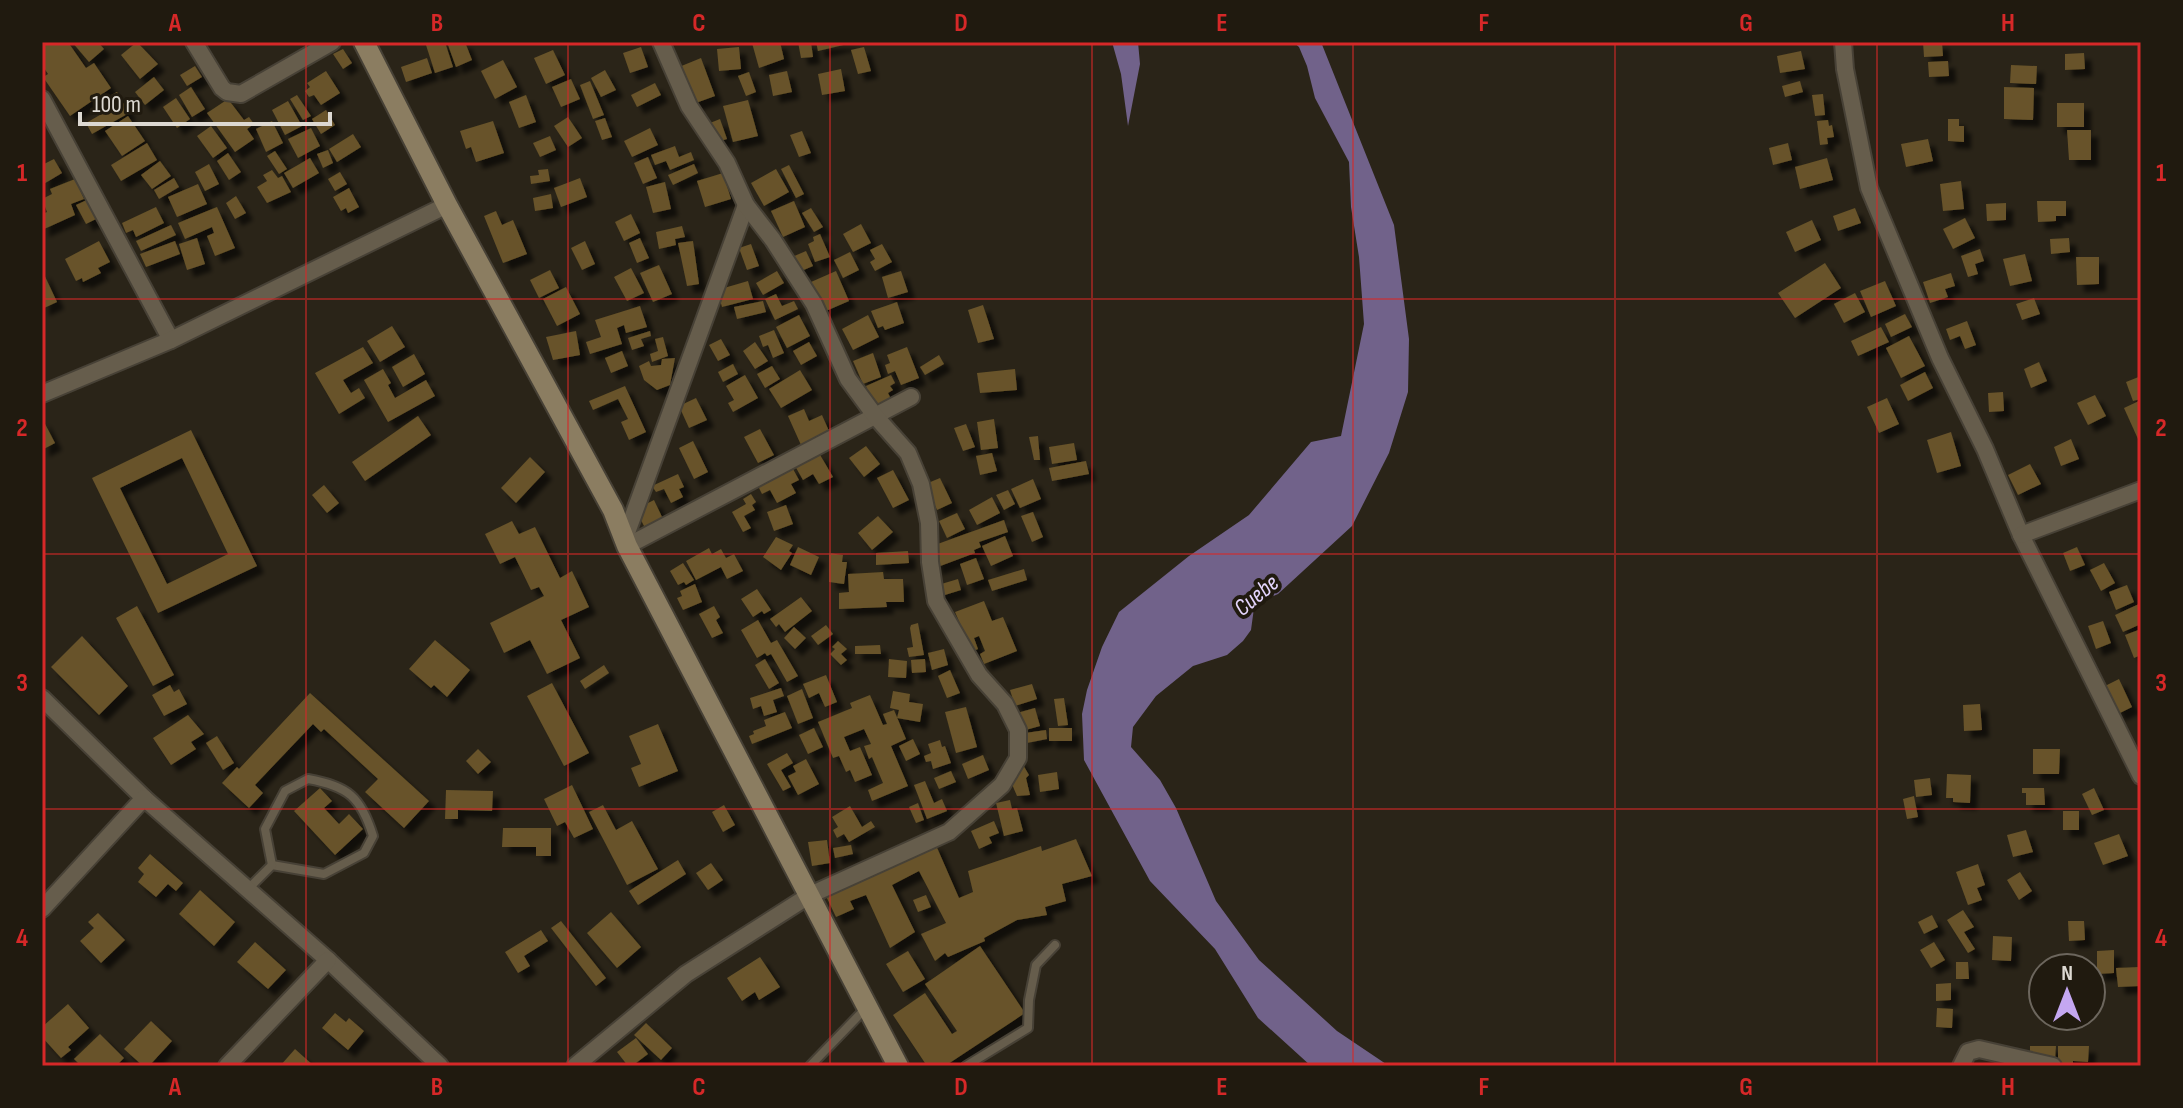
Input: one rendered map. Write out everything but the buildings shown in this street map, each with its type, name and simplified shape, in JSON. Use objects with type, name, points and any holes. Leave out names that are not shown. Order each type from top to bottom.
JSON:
[{"type":"main road","points":[[364,42],[447,205],[613,510],[626,542],[898,1066]]},
{"type":"street","points":[[194,42],[222,88],[241,94],[332,42]]},
{"type":"street","points":[[575,1066],[686,974],[810,895],[949,832],[1002,785],[1018,758],[1018,730],[1005,704],[979,675],[936,601],[930,562],[929,523],[921,484],[908,453],[848,379],[814,304],[773,240],[746,205],[727,163],[689,106],[661,42]]},
{"type":"street","points":[[1843,42],[1845,69],[1869,188],[1940,358],[1985,449],[2021,535],[2141,776]]},
{"type":"street","points":[[42,99],[171,340]]},
{"type":"street","points":[[42,394],[171,340],[447,205]]},
{"type":"street","points":[[626,542],[746,205]]},
{"type":"street","points":[[626,542],[911,397]]},
{"type":"street","points":[[2021,535],[2141,490]]},
{"type":"street","points":[[42,698],[144,798],[328,960],[440,1066]]},
{"type":"street","points":[[42,909],[144,798]]},
{"type":"street","points":[[227,1066],[328,960]]},
{"type":"street","points":[[1961,1066],[1968,1052],[1979,1049],[2053,1066]]},
{"type":"lane","points":[[308,779],[329,783],[355,796],[366,814],[373,836],[364,853],[324,874],[272,865],[265,829],[285,791],[308,779]]},
{"type":"lane","points":[[248,889],[272,865]]},
{"type":"lane","points":[[966,1066],[1028,1028],[1029,1000],[1036,965],[1055,945]]},
{"type":"lane","points":[[810,1066],[867,1007]]},
{"type":"water","points":[[1112,42],[1138,42],[1140,64],[1128,126],[1121,74]]},
{"type":"water","name":"Cuebe","points":[[1293,42],[1321,42],[1394,225],[1409,339],[1408,392],[1389,453],[1352,526],[1278,594],[1254,608],[1251,630],[1227,655],[1193,666],[1156,696],[1133,727],[1131,747],[1160,780],[1176,808],[1216,901],[1259,960],[1337,1031],[1389,1066],[1311,1066],[1258,1018],[1215,949],[1150,881],[1084,760],[1082,714],[1087,690],[1102,647],[1119,612],[1189,556],[1249,515],[1311,442],[1341,436],[1364,324],[1349,162],[1315,98],[1307,66],[1299,47]]}]
